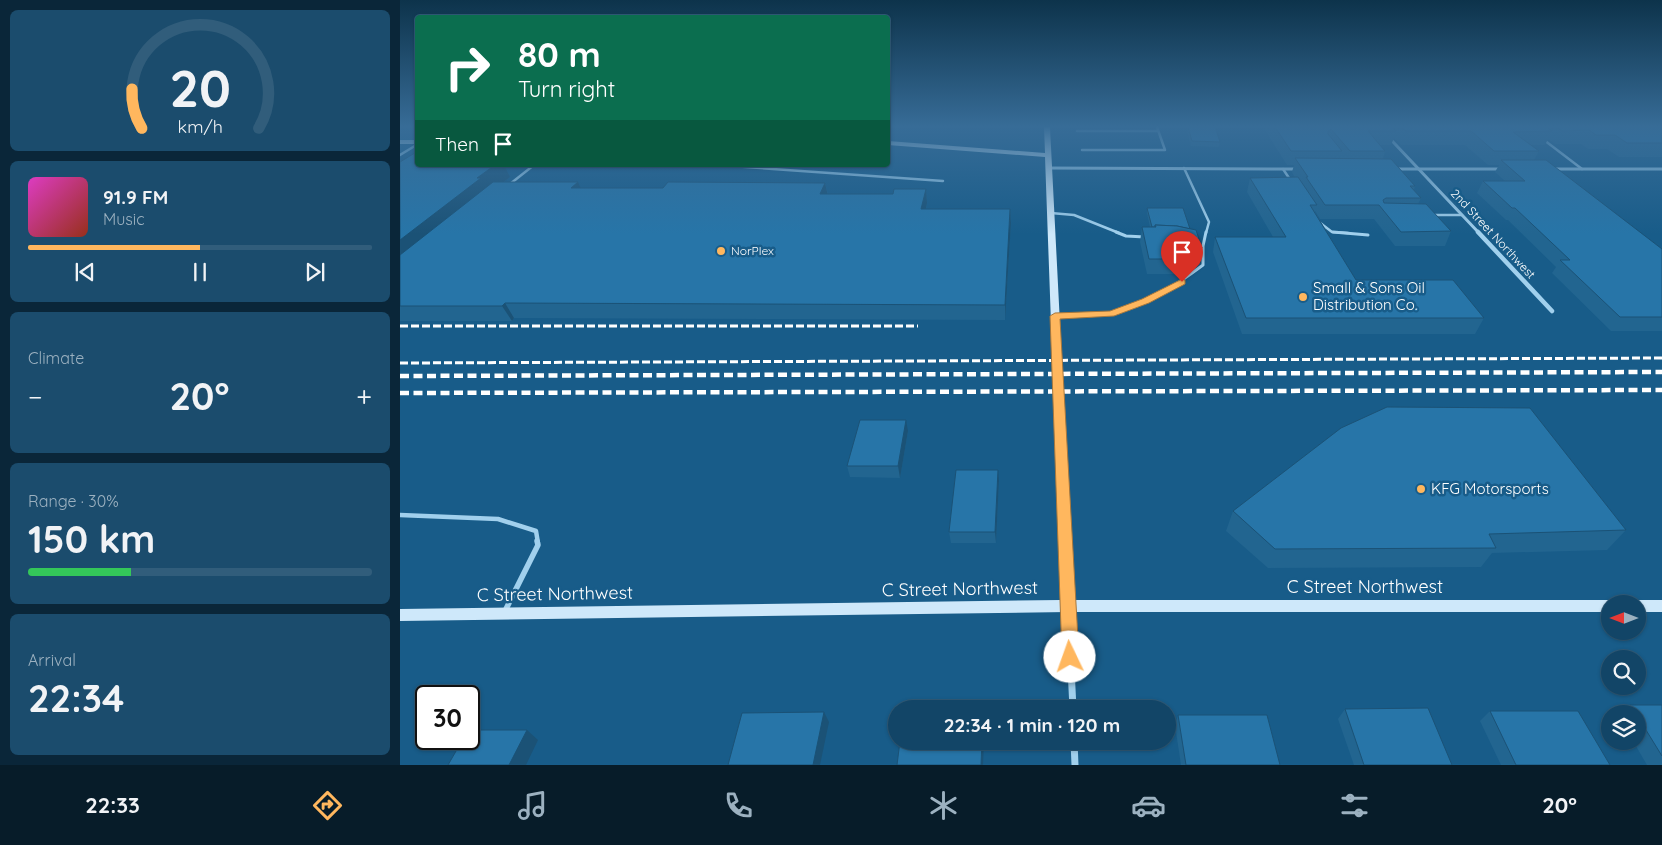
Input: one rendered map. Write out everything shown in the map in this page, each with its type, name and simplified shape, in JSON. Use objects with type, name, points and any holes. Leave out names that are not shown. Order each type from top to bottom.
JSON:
[{"type":"street","points":[[1048,163],[1073,700]]},
{"type":"street","name":"2nd Street Northwest","points":[[1411,163],[1552,311]]},
{"type":"street","points":[[1048,168],[1300,169]]},
{"type":"street","points":[[1390,169],[1505,169]]},
{"type":"street","points":[[1544,169],[1662,169]]},
{"type":"street","name":"C Street Northwest","points":[[400,614],[1068,606],[1601,606]]},
{"type":"street","points":[[1646,606],[1662,606]]},
{"type":"street","points":[[1074,750],[1075,765]]},
{"type":"lane","points":[[1574,163],[1582,169]]},
{"type":"lane","points":[[504,189],[532,167]]},
{"type":"lane","points":[[745,167],[943,181]]},
{"type":"lane","points":[[1055,316],[1111,314],[1145,301],[1182,282],[1203,265],[1204,243],[1209,222],[1184,168]]},
{"type":"lane","points":[[1283,169],[1293,184]]},
{"type":"lane","points":[[1554,169],[1561,174]]},
{"type":"lane","points":[[1050,213],[1074,215],[1126,236],[1149,237]]},
{"type":"lane","points":[[1430,215],[1462,215]]},
{"type":"lane","points":[[1318,221],[1332,232],[1368,235]]},
{"type":"lane","points":[[1197,241],[1204,243]]},
{"type":"lane","points":[[400,515],[498,519],[536,531],[538,545],[504,613]]},
{"type":"building","points":[[400,163],[415,163],[415,167],[492,167],[477,178],[481,178],[400,240]]},
{"type":"building","points":[[1298,163],[1394,163],[1415,186],[1410,186],[1421,198],[1386,198],[1383,200],[1384,203],[1426,204],[1451,231],[1401,232],[1379,205],[1325,205],[1306,177],[1308,177]]},
{"type":"building","points":[[1504,163],[1550,163],[1662,249],[1662,317],[1620,317],[1560,260],[1570,260],[1515,208],[1512,208],[1483,181],[1525,181]]},
{"type":"building","points":[[1298,177],[1317,205],[1310,205],[1356,280],[1453,280],[1484,318],[1246,318],[1215,237],[1286,237],[1250,178]]},
{"type":"building","name":"NorPlex","points":[[493,182],[578,182],[571,188],[663,188],[668,182],[825,183],[820,194],[893,194],[894,189],[926,189],[921,209],[1010,209],[1005,305],[505,303],[502,306],[400,306],[400,255]]},
{"type":"building","points":[[1147,208],[1183,208],[1190,229],[1177,226],[1155,225],[1155,227],[1152,227]]},
{"type":"building","points":[[1155,225],[1177,226],[1196,230],[1202,248],[1187,259],[1149,259],[1142,227],[1156,227]]},
{"type":"building","name":"KFG Motorsports","points":[[1387,407],[1530,408],[1626,530],[1489,534],[1496,548],[1275,549],[1233,511],[1341,428]]},
{"type":"building","points":[[860,420],[906,420],[898,466],[847,466]]},
{"type":"building","points":[[956,470],[998,470],[995,532],[949,532]]},
{"type":"building","points":[[1646,705],[1662,705],[1662,756],[1646,730]]},
{"type":"building","points":[[1428,708],[1452,765],[1364,765],[1345,709]]},
{"type":"building","points":[[1490,711],[1578,711],[1610,765],[1516,765]]},
{"type":"building","points":[[824,712],[813,765],[728,765],[742,713]]},
{"type":"building","points":[[1178,715],[1267,715],[1280,765],[1186,765]]},
{"type":"building","points":[[480,730],[527,730],[509,765],[448,765],[457,750],[480,750]]},
{"type":"building","points":[[899,750],[982,750],[981,765],[897,765]]},
{"type":"railway","points":[[400,326],[918,326]]},
{"type":"railway","points":[[400,363],[1662,358]]},
{"type":"railway","points":[[400,376],[1662,372]]},
{"type":"railway","points":[[400,393],[1662,390]]},
{"type":"place","name":"NorPlex","points":[[721,251]]},
{"type":"place","name":"Small & Sons Oil Distribution Co.","points":[[1303,297]]},
{"type":"place","name":"KFG Motorsports","points":[[1421,489]]},
{"type":"route","points":[[1070,657],[1055,316],[1111,314],[1145,301],[1182,282]]}]
